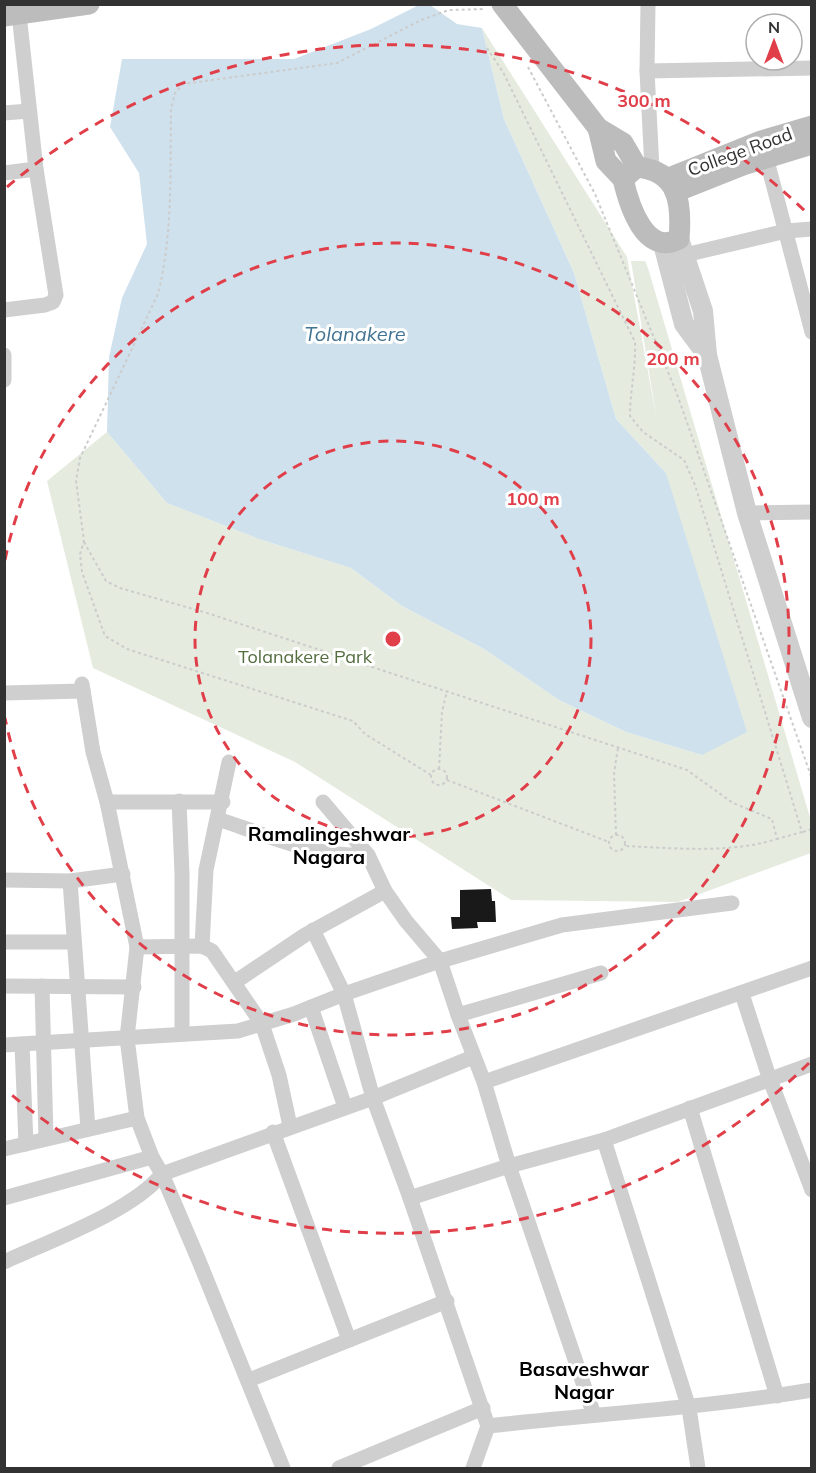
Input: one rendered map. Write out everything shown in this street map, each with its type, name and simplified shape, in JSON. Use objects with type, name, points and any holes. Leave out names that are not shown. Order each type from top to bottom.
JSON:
[{"type":"main road","points":[[12,15],[84,5]]},
{"type":"main road","points":[[494,7],[598,128],[606,161],[651,177],[681,214],[676,246],[657,243],[636,219],[651,177]]},
{"type":"main road","name":"College Road","points":[[651,177],[812,126]]},
{"type":"main road","name":"College Road","points":[[651,177],[766,157],[812,144]]},
{"type":"street","points":[[648,4],[647,71],[651,177]]},
{"type":"street","points":[[4,310],[45,305],[53,302],[56,295],[29,111],[12,15]]},
{"type":"street","points":[[647,71],[812,68]]},
{"type":"street","points":[[4,113],[29,111]]},
{"type":"street","points":[[766,157],[807,298],[812,332]]},
{"type":"street","points":[[4,174],[36,169]]},
{"type":"street","points":[[812,229],[676,246],[684,324],[707,355],[747,513],[808,694],[812,718]]},
{"type":"street","points":[[4,355],[4,380]]},
{"type":"street","points":[[747,513],[812,512]]},
{"type":"street","points":[[4,693],[83,688],[93,753],[107,802],[137,947],[128,1038],[137,1118],[249,1380],[283,1468]]},
{"type":"street","points":[[202,946],[206,870],[223,802],[230,762]]},
{"type":"street","points":[[179,801],[183,946],[182,1033]]},
{"type":"street","points":[[107,802],[223,802]]},
{"type":"street","points":[[323,802],[368,855],[385,891],[406,921],[440,961],[458,1016],[484,1082],[509,1166],[594,1415]]},
{"type":"street","points":[[218,819],[304,847],[349,856],[368,855]]},
{"type":"street","points":[[4,880],[70,881],[123,874]]},
{"type":"street","points":[[70,881],[88,1129]]},
{"type":"street","points":[[235,982],[313,930],[385,891]]},
{"type":"street","points":[[4,1045],[238,1030],[262,1024],[440,961],[561,925],[732,903]]},
{"type":"street","points":[[313,930],[344,994],[373,1098],[447,1300],[483,1408],[488,1426],[473,1468]]},
{"type":"street","points":[[4,942],[74,942]]},
{"type":"street","points":[[137,947],[202,946],[212,951],[262,1024],[279,1075],[290,1126]]},
{"type":"street","points":[[484,1082],[812,968]]},
{"type":"street","points":[[458,1016],[601,973]]},
{"type":"street","points":[[4,986],[134,987]]},
{"type":"street","points":[[42,986],[46,1138]]},
{"type":"street","points":[[742,994],[769,1077],[812,1190]]},
{"type":"street","points":[[311,1007],[345,1107]]},
{"type":"street","points":[[22,1044],[26,1144]]},
{"type":"street","points":[[4,1262],[126,1204],[153,1185],[162,1174],[273,1132],[373,1098],[473,1057]]},
{"type":"street","points":[[410,1198],[509,1166],[604,1140],[769,1077],[812,1064]]},
{"type":"street","points":[[690,1108],[777,1396]]},
{"type":"street","points":[[4,1149],[137,1118]]},
{"type":"street","points":[[273,1132],[349,1340]]},
{"type":"street","points":[[604,1140],[689,1408],[698,1468]]},
{"type":"street","points":[[4,1198],[152,1157]]},
{"type":"street","points":[[249,1380],[447,1300]]},
{"type":"street","points":[[488,1426],[689,1408],[812,1390]]},
{"type":"street","points":[[339,1468],[483,1408]]},
{"type":"path","points":[[494,7],[449,10],[421,20],[337,63],[183,84],[175,93],[171,110],[165,265],[159,294],[80,458],[76,481],[84,541],[106,581],[120,588],[447,691],[687,770],[733,803],[772,819],[777,839]]},
{"type":"path","points":[[487,48],[503,72],[635,342],[636,364],[630,393],[630,416],[643,432],[684,460],[695,485],[802,832]]},
{"type":"path","points":[[524,59],[595,194],[677,394],[812,779]]},
{"type":"path","points":[[84,541],[80,554],[82,572],[105,636],[127,649],[353,721],[365,734],[431,775],[432,780],[438,785],[447,780]]},
{"type":"path","points":[[439,769],[442,712],[447,691]]},
{"type":"path","points":[[609,843],[616,836],[614,773],[618,748]]},
{"type":"path","points":[[431,775],[439,769]]},
{"type":"path","points":[[439,769],[446,772],[447,780]]},
{"type":"path","points":[[447,780],[609,843],[614,850],[619,850],[624,846],[710,848],[762,844],[812,829]]},
{"type":"path","points":[[616,836],[623,838],[624,846]]},
{"type":"green space","name":"Tolanakere Park","points":[[482,28],[627,257],[657,421],[631,261],[645,261],[648,268],[811,821],[811,853],[678,902],[511,900],[295,762],[93,668],[47,481],[107,432],[167,503],[259,539],[351,568],[402,606],[484,649],[559,700],[626,732],[702,755],[666,473],[616,419],[574,273],[504,119]]},
{"type":"water","name":"Tolanakere","points":[[419,5],[430,5],[457,24],[482,28],[504,119],[574,273],[616,419],[666,473],[747,732],[702,755],[626,732],[559,700],[484,649],[402,606],[351,568],[259,539],[167,503],[107,432],[109,357],[122,298],[147,244],[139,173],[110,127],[122,59],[294,59],[371,29]]},
{"type":"building","points":[[491,889],[492,901],[495,901],[496,922],[477,922],[478,928],[452,929],[451,917],[460,917],[460,890]]},
{"type":"district","name":"Ramalingeshwar Nagara","points":[[329,846]]},
{"type":"district","name":"Basaveshwar Nagar","points":[[584,1380]]}]
